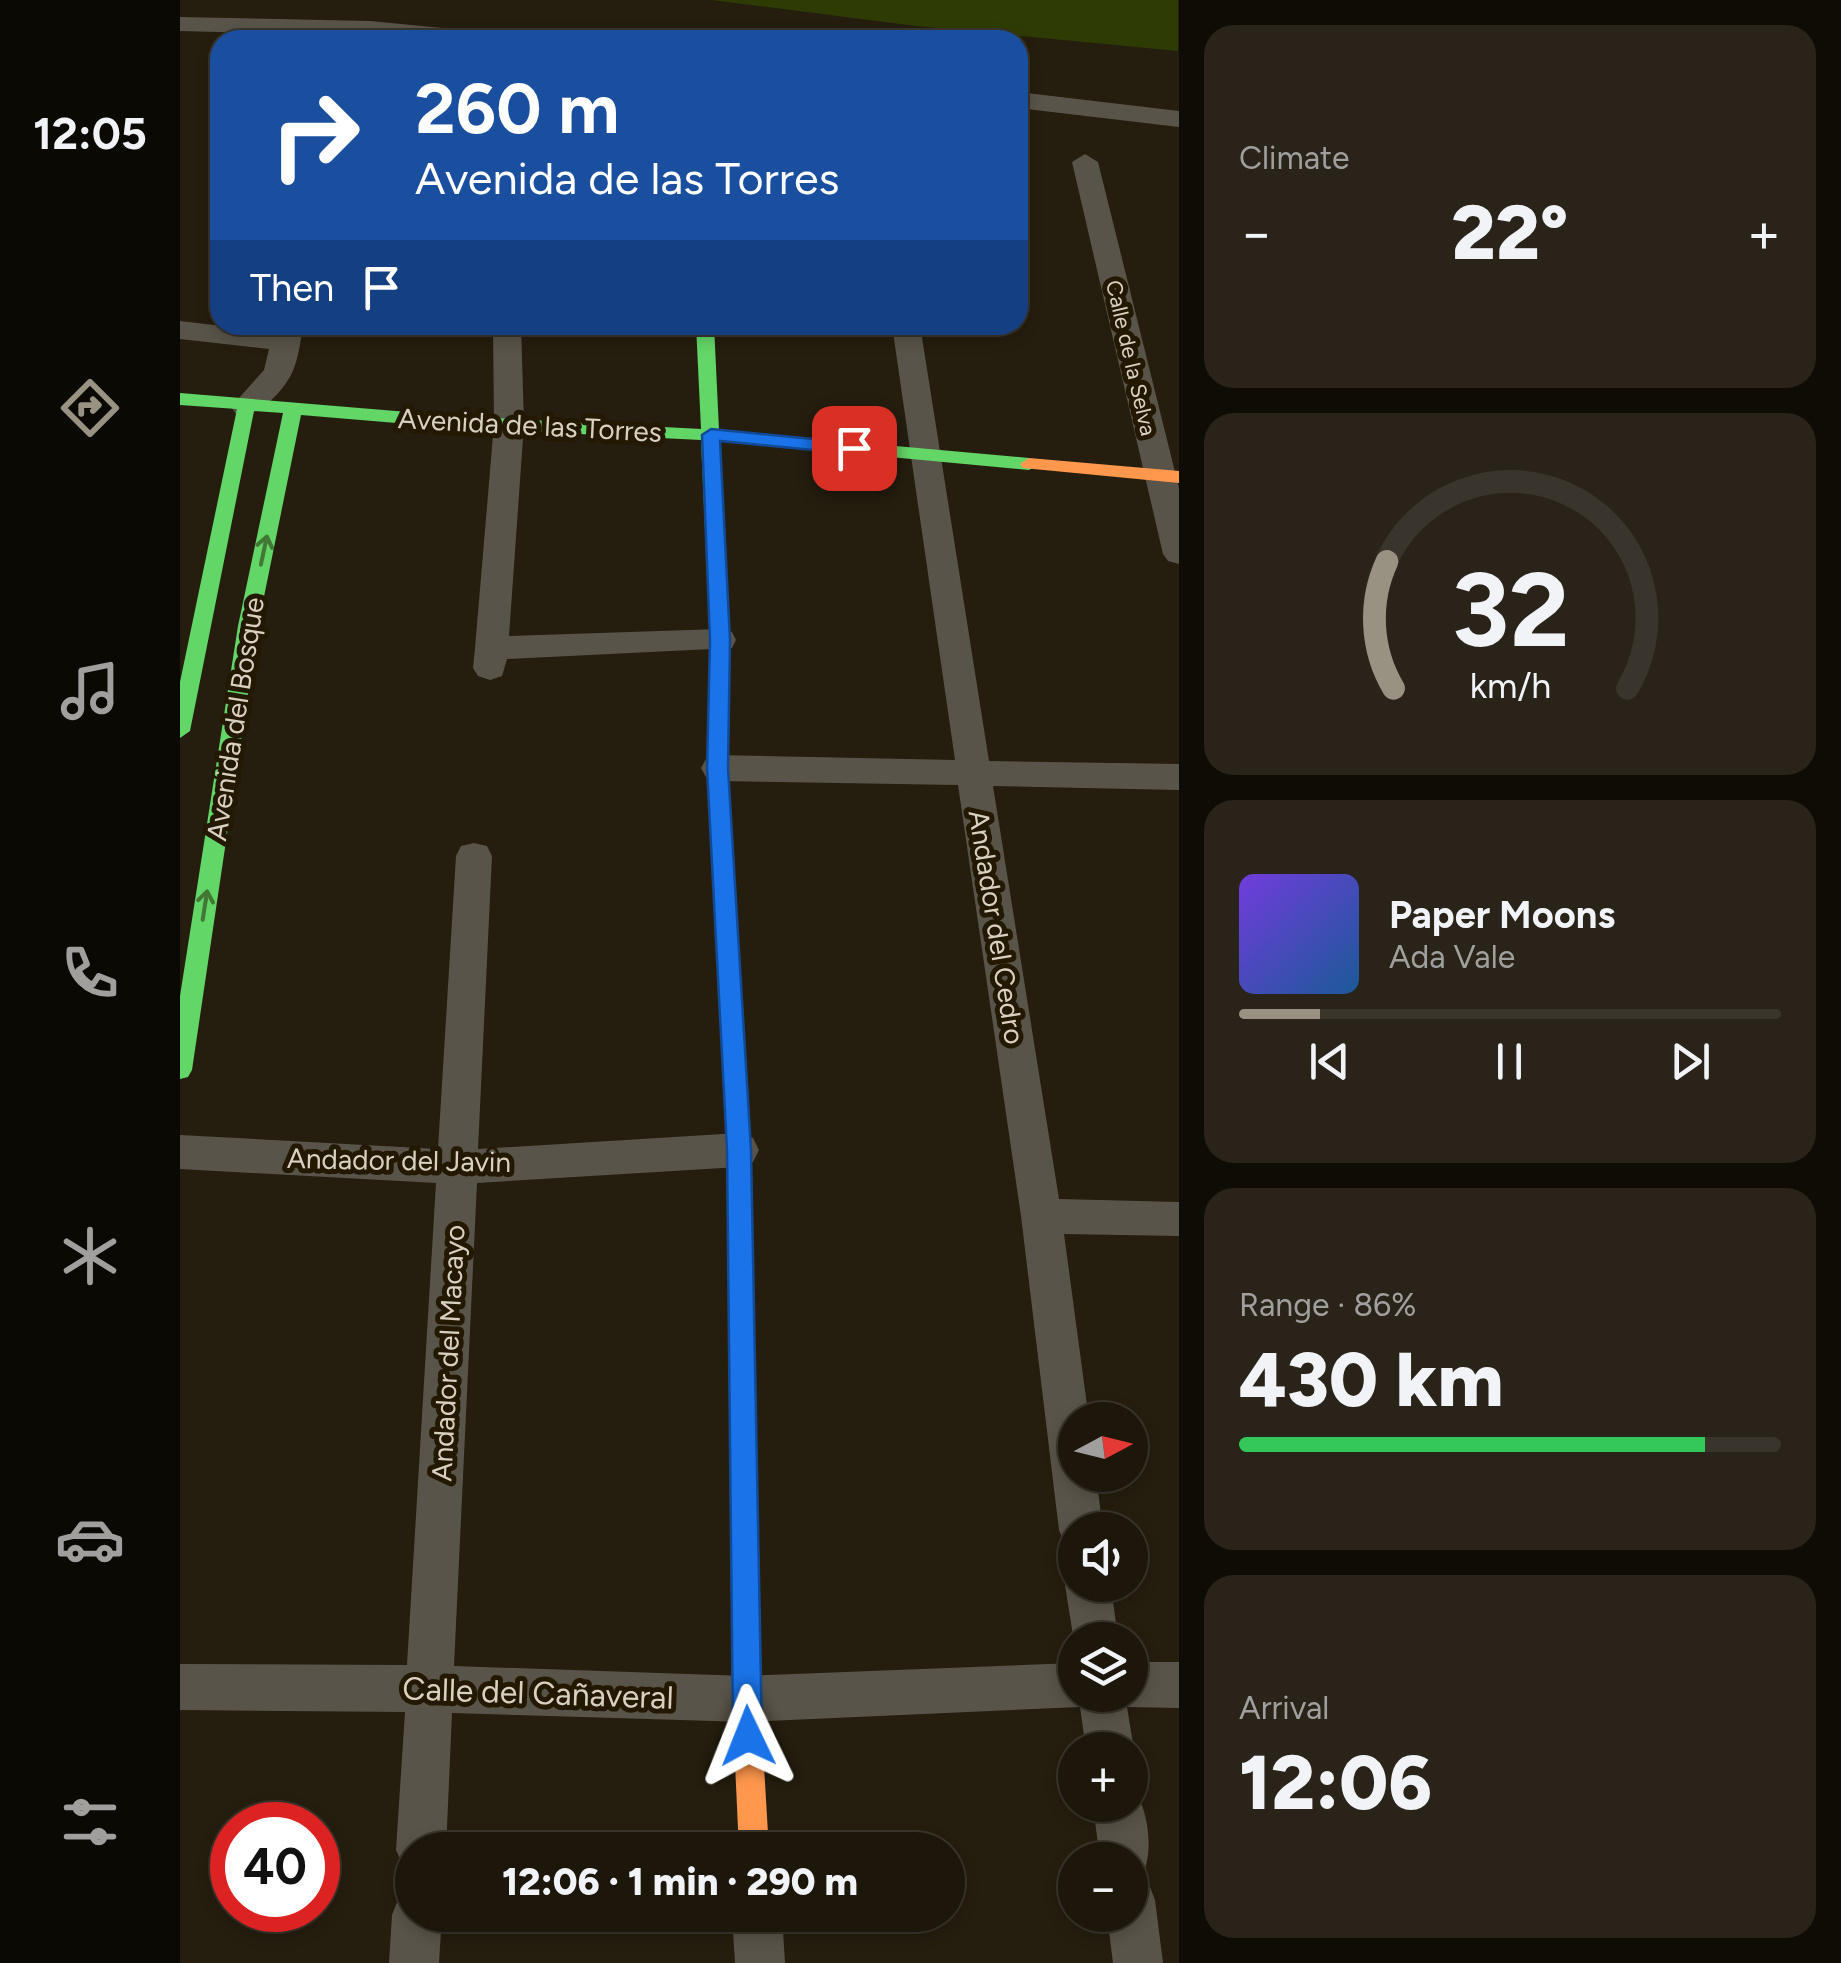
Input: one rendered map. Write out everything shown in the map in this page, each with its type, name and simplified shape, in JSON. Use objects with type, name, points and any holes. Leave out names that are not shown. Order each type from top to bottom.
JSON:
[{"type":"street","points":[[180,24],[391,30]]},
{"type":"street","points":[[1028,101],[1178,119]]},
{"type":"street","name":"Calle de la Selva","points":[[1085,162],[1169,476],[1178,554]]},
{"type":"street","points":[[180,330],[210,331]]},
{"type":"street","points":[[246,407],[278,372],[288,335]]},
{"type":"street","points":[[508,335],[509,424],[490,658],[720,640]]},
{"type":"street","points":[[706,335],[720,640],[718,768],[739,1150],[746,1699],[753,1832]]},
{"type":"street","name":"Andador del Cedro","points":[[908,335],[1041,1216],[1079,1512]]},
{"type":"street","points":[[278,372],[294,410]]},
{"type":"street","name":"Avenida de las Torres","points":[[180,399],[246,407],[711,435],[1169,476]]},
{"type":"street","name":"Avenida del Bosque","points":[[180,730],[246,407]]},
{"type":"street","name":"Avenida del Bosque","points":[[180,1070],[248,626],[294,410]]},
{"type":"street","points":[[196,762],[227,762]]},
{"type":"street","points":[[718,768],[1178,777]]},
{"type":"street","name":"Andador del Macayo","points":[[422,1832],[474,856]]},
{"type":"street","name":"Andador del Javin","points":[[180,1152],[458,1167],[739,1150]]},
{"type":"street","points":[[1041,1216],[1178,1219]]},
{"type":"street","points":[[1148,1685],[1178,1685]]},
{"type":"street","name":"Calle del Cañaveral","points":[[180,1687],[432,1689],[746,1699],[1058,1687]]},
{"type":"street","points":[[414,1963],[416,1932]]},
{"type":"street","points":[[759,1932],[760,1963]]},
{"type":"street","points":[[1134,1932],[1138,1963]]},
{"type":"green space","points":[[712,0],[1178,0],[1178,51],[1028,37],[1028,30],[916,26]]},
{"type":"traffic: fast","points":[[705,335],[720,640],[718,768],[739,1150],[742,1382]]},
{"type":"traffic: fast","points":[[180,399],[456,422],[711,435],[1029,464]]},
{"type":"traffic: fast","points":[[180,731],[246,407]]},
{"type":"traffic: fast","points":[[180,1070],[248,626],[293,410]]},
{"type":"traffic: slow","points":[[1029,464],[1179,477]]},
{"type":"traffic: slow","points":[[742,1382],[746,1699],[753,1832]]},
{"type":"route","points":[[748,1736],[739,1150],[718,768],[720,640],[711,435],[854,448]]}]
